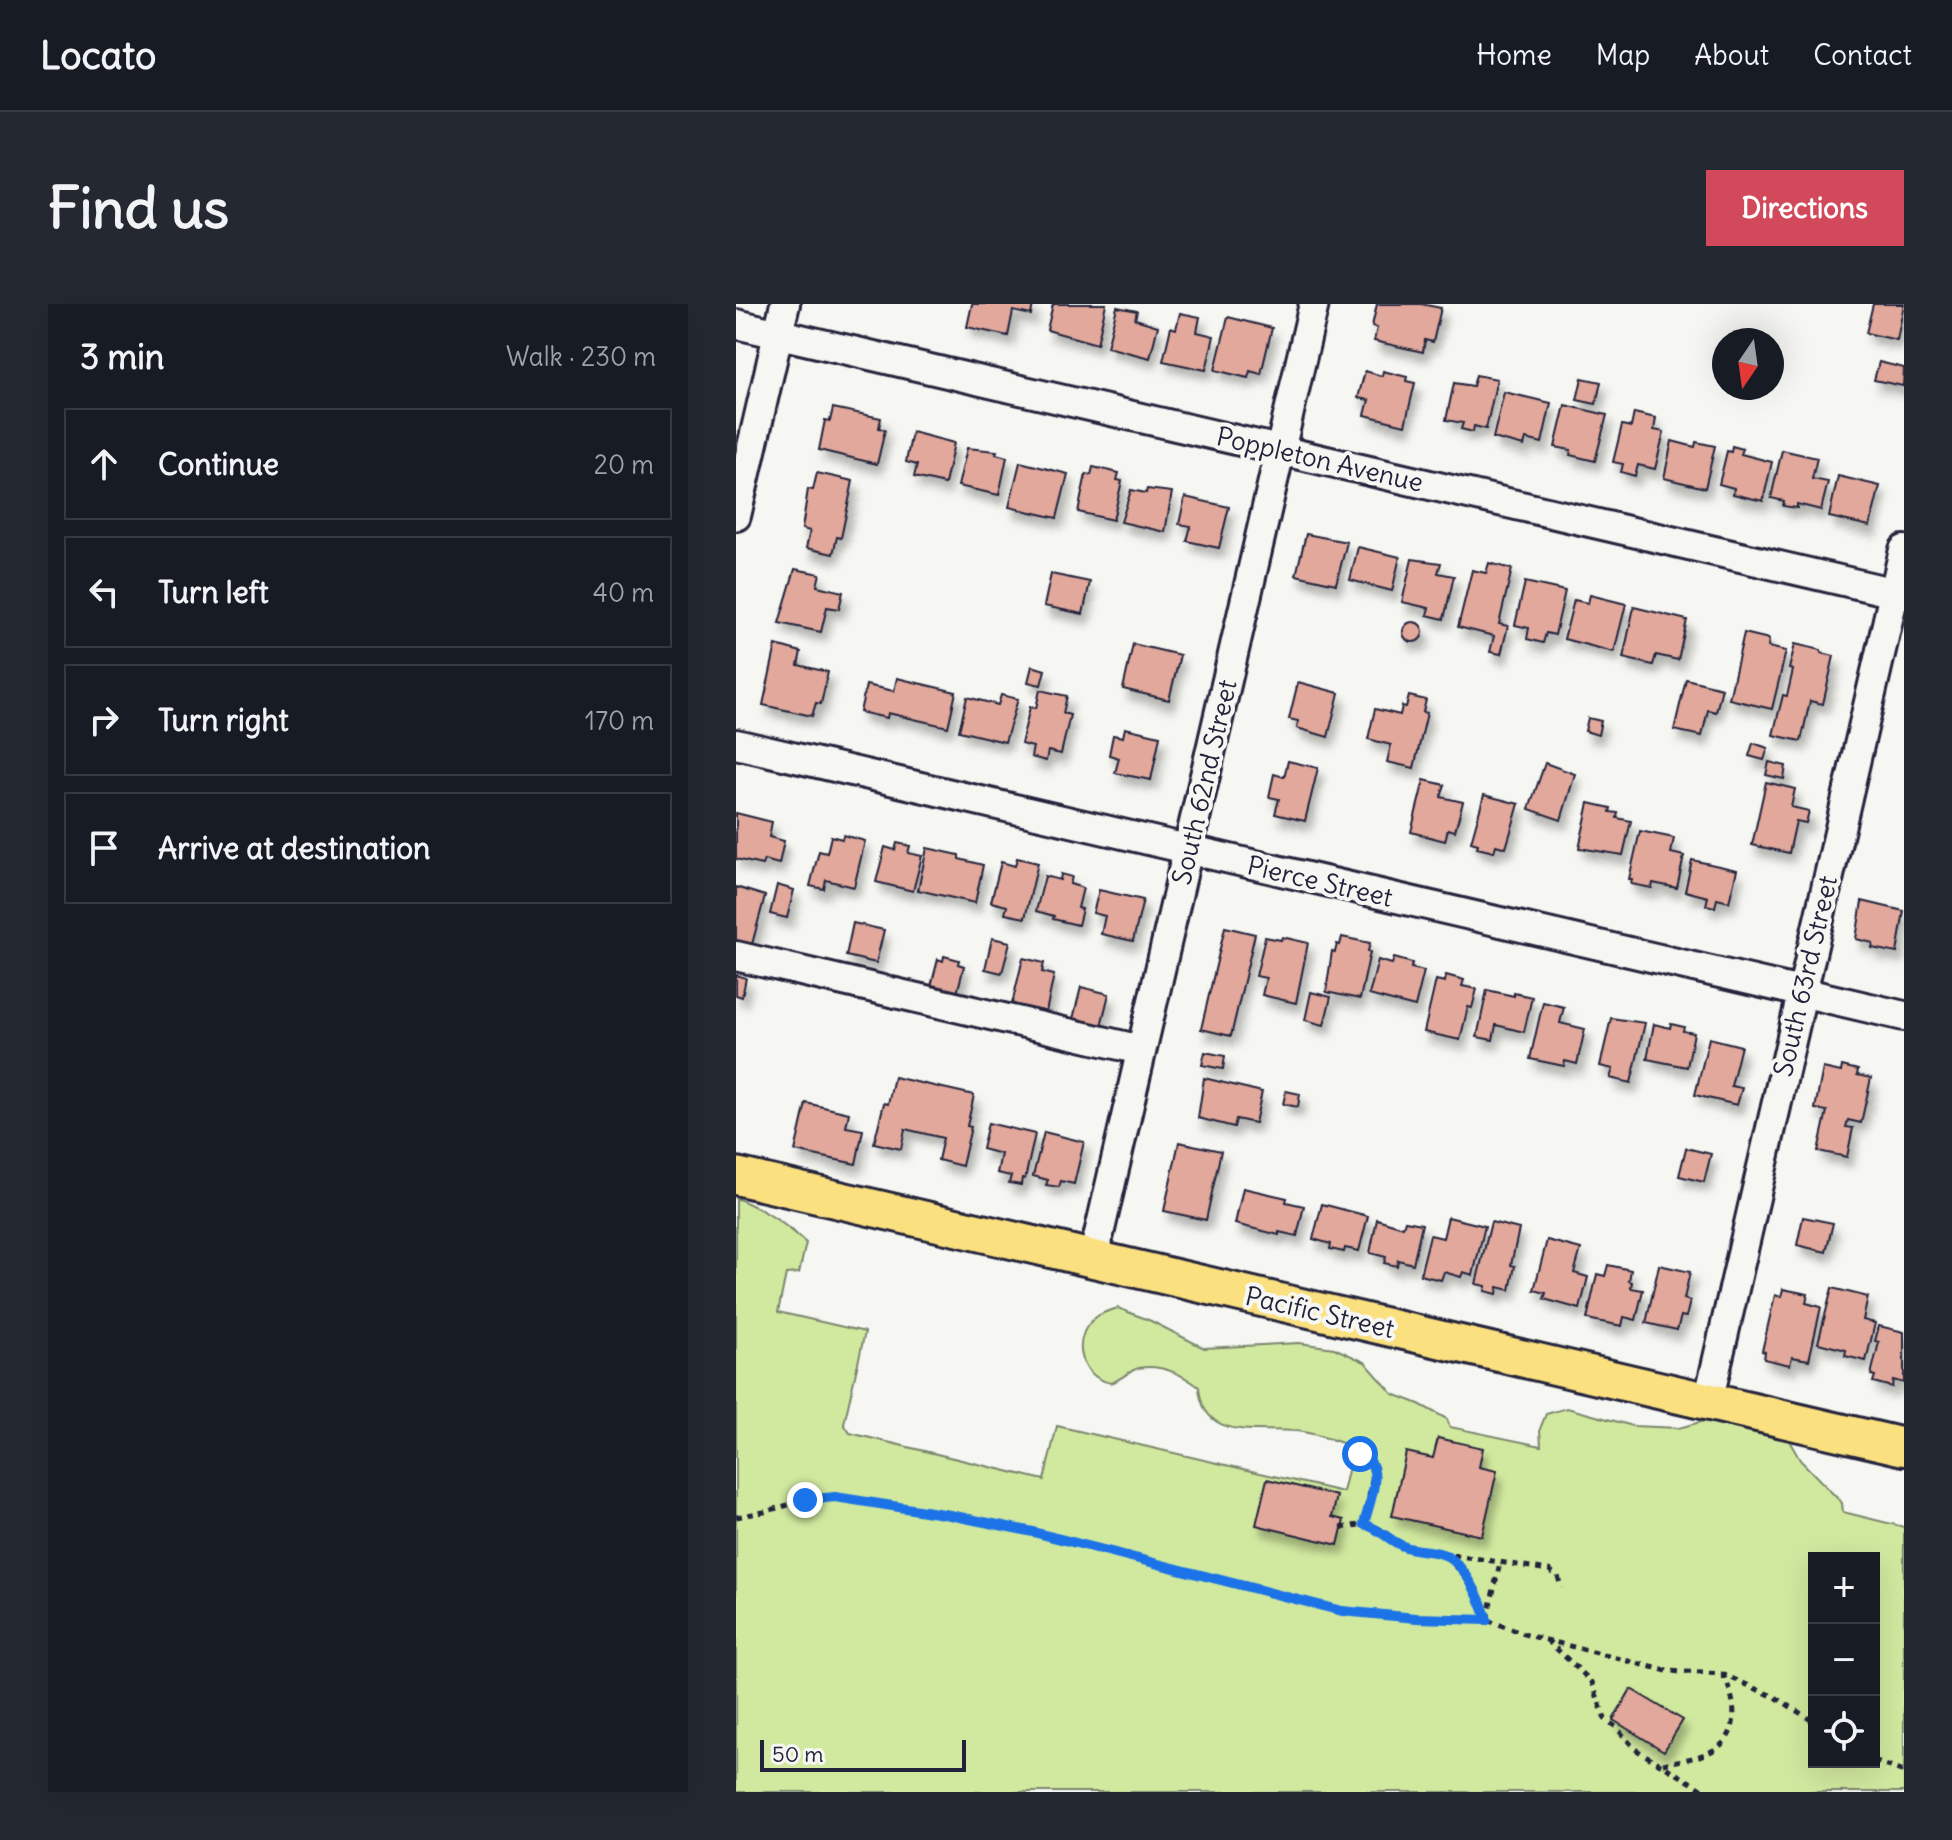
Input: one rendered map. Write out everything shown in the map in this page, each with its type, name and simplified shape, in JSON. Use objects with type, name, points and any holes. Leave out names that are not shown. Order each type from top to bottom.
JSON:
[{"type":"main road","name":"Pacific Street","points":[[736,1176],[1904,1447]]},
{"type":"street","points":[[736,516],[785,304]]},
{"type":"street","name":"South 62nd Street","points":[[1093,1260],[1314,304]]},
{"type":"street","name":"Poppleton Avenue","points":[[736,324],[1899,594]]},
{"type":"street","name":"South 63rd Street","points":[[1708,1402],[1801,992],[1899,594],[1904,550]]},
{"type":"street","name":"Pierce Street","points":[[736,744],[1904,1016]]},
{"type":"street","points":[[736,956],[1141,1050]]},
{"type":"path","points":[[1346,1449],[1370,1458],[1375,1466],[1364,1524]]},
{"type":"path","points":[[736,1517],[805,1500],[835,1497],[950,1515],[1033,1532],[1342,1611],[1416,1618],[1487,1620],[1667,1671],[1722,1674],[1777,1698],[1808,1718]]},
{"type":"path","points":[[1341,1528],[1364,1524],[1376,1527],[1404,1547],[1549,1570],[1558,1576],[1561,1588]]},
{"type":"path","points":[[1446,1555],[1481,1597],[1487,1620]]},
{"type":"path","points":[[1487,1620],[1500,1563]]},
{"type":"path","points":[[1547,1639],[1592,1682],[1605,1719],[1635,1749],[1707,1792]]},
{"type":"path","points":[[1661,1765],[1706,1754],[1719,1747],[1728,1737],[1734,1707],[1732,1692],[1722,1674]]},
{"type":"path","points":[[1880,1763],[1904,1772]]},
{"type":"green space","points":[[736,1198],[773,1217],[806,1243],[799,1273],[786,1274],[778,1312],[865,1332],[844,1424],[850,1433],[1044,1480],[1057,1426],[1343,1492],[1351,1458],[1345,1444],[1301,1432],[1249,1430],[1221,1424],[1210,1417],[1203,1405],[1199,1387],[1163,1369],[1139,1368],[1111,1383],[1091,1372],[1081,1354],[1084,1332],[1099,1315],[1118,1308],[1204,1348],[1299,1343],[1334,1348],[1365,1362],[1393,1394],[1447,1419],[1450,1427],[1541,1446],[1540,1429],[1546,1414],[1567,1408],[1633,1426],[1679,1428],[1711,1419],[1787,1437],[1800,1460],[1842,1503],[1843,1512],[1904,1527],[1904,1792],[736,1792]]},
{"type":"building","points":[[972,304],[1033,304],[1031,315],[1013,311],[1008,336],[967,327]]},
{"type":"building","points":[[1053,304],[1106,304],[1097,344],[1047,330]]},
{"type":"building","points":[[1377,304],[1421,304],[1441,308],[1433,342],[1425,340],[1423,352],[1374,341],[1377,328],[1372,326]]},
{"type":"building","points":[[1873,304],[1904,304],[1897,340],[1866,333]]},
{"type":"building","points":[[1117,307],[1137,311],[1135,319],[1158,326],[1150,358],[1107,347]]},
{"type":"building","points":[[1180,313],[1200,317],[1197,332],[1214,336],[1206,370],[1163,361],[1171,327],[1176,329]]},
{"type":"building","points":[[1228,317],[1272,328],[1261,374],[1250,371],[1248,378],[1215,370]]},
{"type":"building","points":[[1879,362],[1904,368],[1903,386],[1874,380]]},
{"type":"building","points":[[1365,371],[1382,376],[1383,371],[1407,377],[1406,381],[1415,383],[1405,425],[1365,415],[1369,400],[1358,398]]},
{"type":"building","points":[[1476,375],[1497,379],[1486,429],[1474,426],[1473,432],[1461,429],[1463,423],[1446,420],[1454,383],[1473,386]]},
{"type":"building","points":[[1582,378],[1601,382],[1596,404],[1577,400]]},
{"type":"building","points":[[1504,392],[1551,403],[1542,443],[1526,439],[1524,446],[1493,438]]},
{"type":"building","points":[[1565,405],[1607,415],[1595,461],[1570,455],[1571,450],[1555,447]]},
{"type":"building","points":[[833,408],[881,418],[879,428],[885,430],[877,464],[819,450],[825,420],[830,421]]},
{"type":"building","points":[[1634,413],[1656,418],[1654,430],[1664,432],[1655,469],[1638,465],[1635,476],[1621,472],[1623,464],[1613,462],[1622,425],[1631,427]]},
{"type":"building","points":[[912,432],[954,443],[945,484],[914,477],[917,465],[906,462]]},
{"type":"building","points":[[1672,441],[1695,447],[1696,442],[1715,446],[1705,488],[1664,478]]},
{"type":"building","points":[[1732,446],[1743,449],[1741,454],[1772,462],[1763,501],[1733,494],[1734,488],[1719,484],[1727,451],[1731,452]]},
{"type":"building","points":[[967,448],[997,451],[996,454],[1007,457],[999,495],[958,486]]},
{"type":"building","points":[[1782,450],[1817,458],[1812,479],[1828,482],[1821,510],[1797,504],[1797,508],[1783,506],[1784,501],[1771,498]]},
{"type":"building","points":[[1020,462],[1068,474],[1057,518],[1009,507]]},
{"type":"building","points":[[1093,467],[1119,473],[1117,480],[1122,481],[1113,520],[1078,512],[1086,474],[1091,475]]},
{"type":"building","points":[[817,473],[853,481],[841,538],[837,537],[833,554],[806,548],[810,531],[802,529],[808,489],[813,490]]},
{"type":"building","points":[[1838,476],[1880,486],[1870,526],[1829,517]]},
{"type":"building","points":[[1147,489],[1172,492],[1165,532],[1121,522],[1131,490],[1146,493]]},
{"type":"building","points":[[1185,497],[1229,507],[1219,548],[1187,541],[1191,526],[1179,524]]},
{"type":"building","points":[[1306,534],[1347,542],[1336,584],[1296,575]]},
{"type":"building","points":[[1358,547],[1400,557],[1392,591],[1350,580]]},
{"type":"building","points":[[1412,559],[1441,563],[1438,573],[1454,576],[1444,619],[1427,615],[1429,608],[1402,602]]},
{"type":"building","points":[[1489,563],[1512,569],[1499,624],[1508,626],[1501,654],[1490,652],[1494,636],[1458,627],[1472,570],[1486,573]]},
{"type":"building","points":[[795,569],[820,574],[817,586],[843,592],[839,609],[827,607],[821,632],[779,623]]},
{"type":"building","points":[[1051,574],[1090,582],[1083,614],[1044,606]]},
{"type":"building","points":[[1525,582],[1565,591],[1555,635],[1546,633],[1543,643],[1527,639],[1529,628],[1515,625]]},
{"type":"building","points":[[1590,595],[1626,604],[1614,652],[1564,639],[1574,600],[1588,603]]},
{"type":"building","points":[[1634,607],[1687,620],[1678,660],[1656,655],[1653,665],[1623,658]]},
{"type":"building","points":[[1409,622],[1417,622],[1423,632],[1417,642],[1409,642],[1403,636],[1403,628]]},
{"type":"building","points":[[1744,633],[1769,639],[1768,647],[1786,651],[1772,709],[1729,699]]},
{"type":"building","points":[[1133,644],[1180,655],[1169,700],[1123,689]]},
{"type":"building","points":[[1795,644],[1834,656],[1823,704],[1810,701],[1801,741],[1773,735],[1783,695],[1787,696]]},
{"type":"building","points":[[776,645],[801,652],[798,665],[828,672],[821,704],[816,703],[812,716],[763,705]]},
{"type":"building","points":[[1032,666],[1045,670],[1041,685],[1028,682]]},
{"type":"building","points":[[897,678],[956,692],[948,727],[888,713],[887,718],[860,712],[866,685],[894,691]]},
{"type":"building","points":[[1686,679],[1722,688],[1716,712],[1708,710],[1702,736],[1674,730]]},
{"type":"building","points":[[1298,682],[1339,693],[1328,737],[1297,728],[1298,721],[1289,719]]},
{"type":"building","points":[[1040,690],[1067,696],[1063,713],[1070,715],[1061,754],[1048,751],[1046,761],[1031,757],[1033,747],[1021,744],[1030,707],[1036,708]]},
{"type":"building","points":[[1001,695],[1018,699],[1005,742],[959,731],[967,697],[998,705]]},
{"type":"building","points":[[1409,696],[1426,700],[1423,712],[1427,713],[1414,768],[1387,762],[1391,745],[1368,739],[1375,709],[1400,715]]},
{"type":"building","points":[[1588,718],[1601,721],[1598,735],[1585,731]]},
{"type":"building","points":[[1125,728],[1160,736],[1151,780],[1115,773],[1119,758],[1109,755],[1113,735],[1123,737]]},
{"type":"building","points":[[1753,743],[1768,748],[1764,760],[1749,756]]},
{"type":"building","points":[[1288,761],[1318,768],[1305,821],[1275,814],[1279,799],[1269,797],[1274,774],[1284,777]]},
{"type":"building","points":[[1769,762],[1786,766],[1784,779],[1766,775]]},
{"type":"building","points":[[1545,763],[1575,774],[1561,820],[1529,809]]},
{"type":"building","points":[[1424,780],[1445,785],[1441,797],[1463,802],[1455,831],[1448,829],[1445,841],[1411,832]]},
{"type":"building","points":[[1766,782],[1795,789],[1791,807],[1809,811],[1806,823],[1796,821],[1789,853],[1752,845]]},
{"type":"building","points":[[1484,795],[1519,804],[1506,848],[1496,845],[1494,852],[1477,848],[1478,844],[1471,842]]},
{"type":"building","points":[[1589,803],[1611,808],[1610,812],[1618,813],[1617,818],[1631,821],[1623,855],[1579,848]]},
{"type":"building","points":[[736,813],[772,822],[769,837],[784,841],[779,864],[764,860],[762,865],[736,859]]},
{"type":"building","points":[[1640,831],[1674,838],[1671,853],[1684,856],[1677,888],[1653,883],[1652,888],[1631,884],[1632,879],[1629,879]]},
{"type":"building","points":[[843,835],[865,841],[854,887],[826,880],[824,889],[810,886],[819,851],[827,853],[831,836],[842,839]]},
{"type":"building","points":[[897,843],[910,846],[908,853],[922,856],[913,891],[876,882],[885,847],[895,850]]},
{"type":"building","points":[[927,848],[959,855],[959,859],[983,865],[975,903],[918,890]]},
{"type":"building","points":[[1017,858],[1038,863],[1025,918],[1005,914],[1007,906],[991,902],[1001,862],[1015,866]]},
{"type":"building","points":[[1692,860],[1737,870],[1729,902],[1717,899],[1715,907],[1706,905],[1708,897],[1685,891]]},
{"type":"building","points":[[1061,874],[1072,877],[1070,884],[1083,888],[1078,925],[1036,911],[1045,876],[1060,880]]},
{"type":"building","points":[[777,885],[794,890],[787,918],[770,914]]},
{"type":"building","points":[[736,887],[765,896],[751,948],[736,944]]},
{"type":"building","points":[[1099,890],[1143,900],[1133,941],[1101,934],[1105,916],[1093,913]]},
{"type":"building","points":[[1862,901],[1904,911],[1897,953],[1872,948],[1873,943],[1856,939]]},
{"type":"building","points":[[853,923],[884,930],[876,963],[846,956]]},
{"type":"building","points":[[1225,927],[1255,934],[1231,1036],[1201,1029]]},
{"type":"building","points":[[1265,937],[1308,943],[1296,1003],[1262,995],[1266,978],[1256,976]]},
{"type":"building","points":[[1342,937],[1370,943],[1360,999],[1326,992],[1332,951],[1335,952],[1337,944],[1340,945]]},
{"type":"building","points":[[992,938],[1010,942],[1002,973],[985,969]]},
{"type":"building","points":[[944,956],[959,960],[958,964],[964,966],[955,1001],[929,994],[938,959],[943,961]]},
{"type":"building","points":[[1023,958],[1044,963],[1042,972],[1054,975],[1046,1012],[1012,1004]]},
{"type":"building","points":[[1394,958],[1412,963],[1411,968],[1424,971],[1415,1007],[1369,995],[1378,960],[1392,964]]},
{"type":"building","points":[[736,975],[746,978],[742,997],[736,995]]},
{"type":"building","points":[[1446,975],[1464,980],[1462,986],[1477,989],[1472,1008],[1468,1007],[1460,1040],[1424,1032],[1436,980],[1445,982]]},
{"type":"building","points":[[1081,987],[1109,994],[1101,1026],[1073,1019]]},
{"type":"building","points":[[1487,990],[1532,997],[1524,1032],[1496,1025],[1493,1040],[1477,1037]]},
{"type":"building","points":[[1311,992],[1331,997],[1324,1025],[1305,1020]]},
{"type":"building","points":[[1543,1002],[1564,1007],[1560,1023],[1585,1029],[1577,1064],[1565,1061],[1564,1066],[1530,1059]]},
{"type":"building","points":[[1611,1018],[1645,1023],[1631,1083],[1610,1078],[1613,1069],[1600,1066]]},
{"type":"building","points":[[1654,1024],[1670,1028],[1671,1024],[1694,1033],[1687,1067],[1647,1059]]},
{"type":"building","points":[[1709,1038],[1741,1046],[1731,1086],[1742,1088],[1737,1105],[1695,1095]]},
{"type":"building","points":[[1205,1052],[1225,1056],[1223,1069],[1202,1065]]},
{"type":"building","points":[[1842,1066],[1858,1070],[1857,1075],[1871,1078],[1861,1123],[1848,1120],[1846,1127],[1853,1128],[1847,1157],[1818,1151],[1827,1111],[1815,1109],[1823,1068],[1841,1072]]},
{"type":"building","points":[[894,1077],[974,1095],[962,1166],[938,1160],[943,1138],[905,1129],[901,1149],[874,1143]]},
{"type":"building","points":[[1204,1078],[1262,1092],[1255,1123],[1236,1119],[1234,1127],[1198,1118]]},
{"type":"building","points":[[1286,1091],[1300,1094],[1298,1107],[1283,1104]]},
{"type":"building","points":[[806,1103],[849,1113],[846,1127],[863,1130],[856,1164],[795,1151]]},
{"type":"building","points":[[988,1123],[1035,1134],[1021,1185],[1009,1183],[1011,1176],[997,1173],[1001,1154],[982,1149]]},
{"type":"building","points":[[1044,1132],[1084,1142],[1074,1184],[1061,1181],[1059,1187],[1046,1185],[1048,1180],[1033,1176]]},
{"type":"building","points":[[1179,1142],[1221,1151],[1206,1220],[1164,1211]]},
{"type":"building","points":[[1686,1148],[1711,1154],[1704,1182],[1679,1176]]},
{"type":"building","points":[[1243,1188],[1287,1198],[1286,1202],[1304,1206],[1297,1236],[1279,1232],[1279,1235],[1235,1224]]},
{"type":"building","points":[[1322,1204],[1368,1216],[1359,1251],[1330,1249],[1331,1244],[1313,1239]]},
{"type":"building","points":[[1448,1217],[1485,1226],[1473,1275],[1463,1272],[1461,1277],[1444,1272],[1441,1280],[1420,1275],[1430,1235],[1443,1238]]},
{"type":"building","points":[[1803,1217],[1833,1223],[1826,1252],[1797,1245]]},
{"type":"building","points":[[1377,1219],[1403,1227],[1405,1221],[1422,1224],[1413,1264],[1398,1260],[1397,1266],[1384,1263],[1386,1257],[1370,1253]]},
{"type":"building","points":[[1491,1222],[1519,1229],[1511,1265],[1515,1266],[1510,1290],[1498,1287],[1497,1294],[1485,1291],[1486,1286],[1476,1284]]},
{"type":"building","points":[[1547,1240],[1581,1249],[1574,1273],[1588,1277],[1580,1309],[1544,1299],[1546,1293],[1534,1290]]},
{"type":"building","points":[[1608,1265],[1631,1270],[1631,1288],[1643,1290],[1636,1320],[1624,1317],[1622,1326],[1587,1319],[1597,1274],[1605,1276]]},
{"type":"building","points":[[1659,1265],[1690,1272],[1684,1299],[1690,1301],[1686,1317],[1681,1316],[1677,1330],[1646,1323]]},
{"type":"building","points":[[1832,1288],[1868,1297],[1863,1320],[1875,1323],[1866,1361],[1845,1356],[1846,1350],[1818,1343]]},
{"type":"building","points":[[1783,1289],[1808,1294],[1806,1303],[1821,1307],[1809,1360],[1792,1357],[1790,1365],[1764,1359],[1765,1352],[1762,1351],[1775,1295],[1781,1297]]},
{"type":"building","points":[[1879,1326],[1904,1332],[1904,1383],[1893,1380],[1892,1387],[1873,1382],[1875,1376],[1871,1375],[1879,1342],[1875,1341]]},
{"type":"building","points":[[1438,1438],[1483,1448],[1479,1467],[1497,1471],[1482,1536],[1392,1516],[1406,1452],[1433,1458]]},
{"type":"building","points":[[1267,1479],[1337,1496],[1332,1517],[1344,1520],[1338,1545],[1256,1525]]},
{"type":"building","points":[[1631,1689],[1683,1720],[1664,1751],[1613,1720]]},
{"type":"route","points":[[805,1500],[835,1497],[1033,1532],[1342,1611],[1416,1618],[1487,1620],[1481,1597],[1446,1555],[1404,1547],[1376,1527],[1364,1524],[1375,1466],[1370,1458],[1360,1454]]}]
